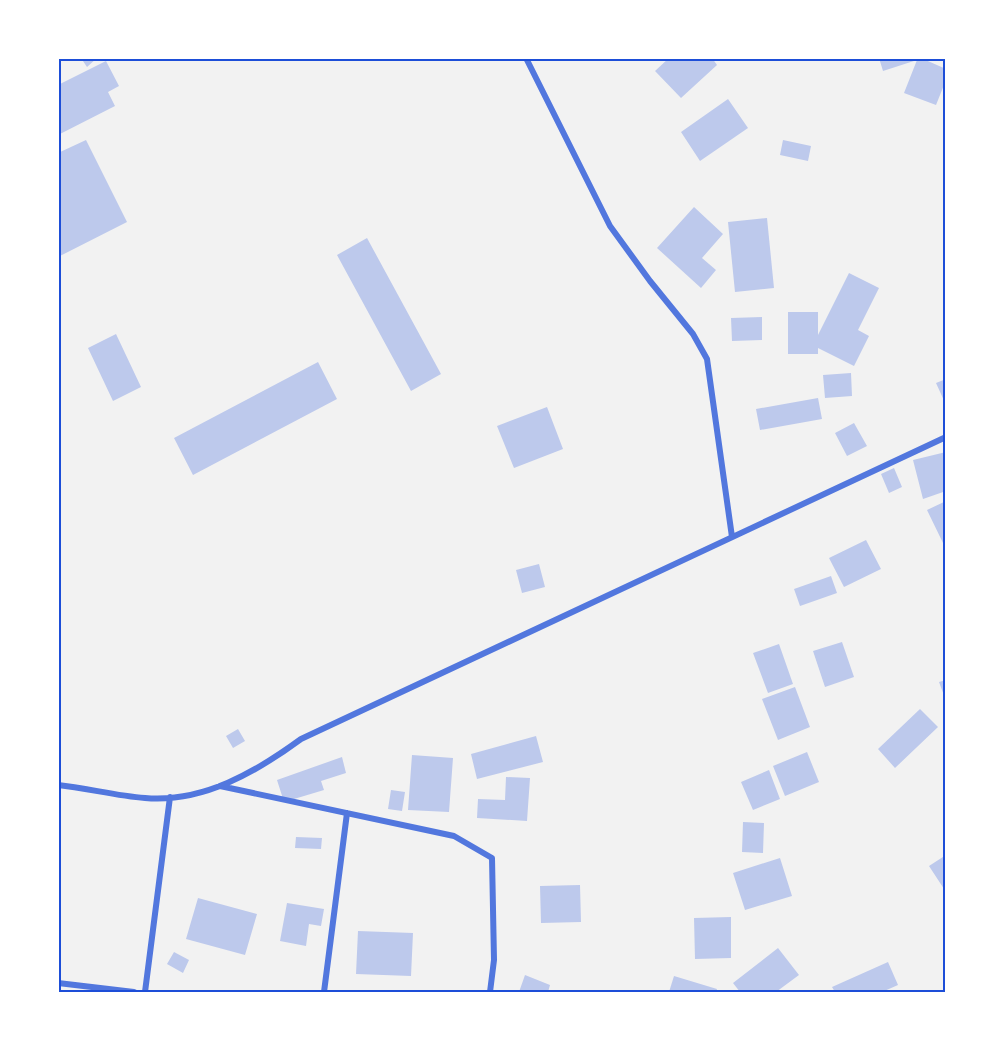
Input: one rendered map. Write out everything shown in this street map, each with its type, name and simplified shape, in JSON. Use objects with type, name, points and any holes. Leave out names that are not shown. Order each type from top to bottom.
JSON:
[{"type":"street","points":[[526,58],[610,226],[693,334],[707,359],[732,537]]},
{"type":"street","points":[[58,785],[147,799],[170,797],[220,786],[249,774],[301,739],[945,437]]},
{"type":"street","points":[[220,786],[454,836],[492,858],[494,960],[490,993]]},
{"type":"street","points":[[145,993],[170,797]]},
{"type":"street","points":[[324,993],[347,813]]},
{"type":"street","points":[[58,984],[134,993]]},
{"type":"building","points":[[81,58],[97,58],[87,67]]},
{"type":"building","points":[[669,58],[712,58],[717,65],[681,98],[655,71]]},
{"type":"building","points":[[819,58],[852,58],[852,61],[819,61]]},
{"type":"building","points":[[879,58],[921,58],[946,69],[946,80],[936,105],[904,93],[917,60],[883,71]]},
{"type":"building","points":[[106,61],[119,86],[108,92],[115,106],[58,135],[58,85]]},
{"type":"building","points":[[728,99],[748,128],[700,161],[681,132]]},
{"type":"building","points":[[86,140],[127,222],[58,257],[58,153]]},
{"type":"building","points":[[783,140],[811,146],[808,161],[780,155]]},
{"type":"building","points":[[694,207],[723,234],[702,258],[716,270],[701,288],[657,248]]},
{"type":"building","points":[[767,218],[774,288],[735,292],[728,222]]},
{"type":"building","points":[[367,238],[441,374],[411,391],[337,255]]},
{"type":"building","points":[[849,273],[879,288],[858,330],[869,336],[854,366],[818,348],[818,354],[788,354],[788,312],[818,312],[818,335]]},
{"type":"building","points":[[762,317],[762,340],[732,341],[731,318]]},
{"type":"building","points":[[116,334],[141,387],[113,401],[88,348]]},
{"type":"building","points":[[318,362],[337,399],[193,475],[174,438]]},
{"type":"building","points":[[851,373],[852,396],[825,398],[823,375]]},
{"type":"building","points":[[946,379],[946,405],[936,383]]},
{"type":"building","points":[[818,398],[822,419],[760,430],[756,409]]},
{"type":"building","points":[[547,407],[563,449],[514,468],[497,426]]},
{"type":"building","points":[[854,423],[867,446],[847,456],[835,433]]},
{"type":"building","points":[[946,452],[946,491],[923,499],[913,460]]},
{"type":"building","points":[[894,468],[902,487],[889,493],[881,474]]},
{"type":"building","points":[[946,501],[946,542],[943,543],[927,510]]},
{"type":"building","points":[[866,540],[881,569],[844,587],[829,558]]},
{"type":"building","points":[[539,564],[545,587],[522,593],[516,570]]},
{"type":"building","points":[[831,576],[837,593],[800,606],[794,589]]},
{"type":"building","points":[[842,642],[854,677],[825,687],[813,651]]},
{"type":"building","points":[[779,644],[793,684],[768,693],[753,653]]},
{"type":"building","points":[[946,680],[946,698],[945,698],[939,682]]},
{"type":"building","points":[[795,687],[810,727],[778,740],[762,699]]},
{"type":"building","points":[[920,709],[938,727],[895,768],[878,749]]},
{"type":"building","points":[[238,729],[245,741],[233,748],[226,736]]},
{"type":"building","points":[[536,736],[543,762],[477,779],[471,754]]},
{"type":"building","points":[[807,752],[819,782],[785,796],[773,766]]},
{"type":"building","points":[[412,755],[453,758],[449,812],[408,810]]},
{"type":"building","points":[[342,757],[346,773],[321,781],[324,790],[284,802],[277,780]]},
{"type":"building","points":[[769,770],[780,799],[753,810],[741,782]]},
{"type":"building","points":[[506,777],[530,778],[527,821],[477,818],[478,799],[505,800]]},
{"type":"building","points":[[391,790],[405,792],[402,811],[388,809]]},
{"type":"building","points":[[743,822],[764,823],[763,853],[742,852]]},
{"type":"building","points":[[296,837],[322,838],[321,849],[295,848]]},
{"type":"building","points":[[946,855],[946,892],[929,866]]},
{"type":"building","points":[[780,858],[792,896],[745,910],[733,873]]},
{"type":"building","points":[[580,885],[581,922],[541,923],[540,886]]},
{"type":"building","points":[[198,898],[257,914],[245,955],[186,939]]},
{"type":"building","points":[[287,903],[324,909],[321,926],[309,924],[306,946],[280,941]]},
{"type":"building","points":[[731,917],[731,958],[695,959],[694,918]]},
{"type":"building","points":[[358,931],[413,933],[411,976],[356,974]]},
{"type":"building","points":[[778,948],[799,975],[776,992],[740,992],[733,983]]},
{"type":"building","points":[[174,952],[189,960],[183,973],[167,964]]},
{"type":"building","points":[[888,962],[898,985],[882,992],[835,992],[832,987]]},
{"type":"building","points":[[525,975],[550,985],[548,992],[519,992]]},
{"type":"building","points":[[674,976],[717,989],[716,992],[669,992]]},
{"type":"building","points":[[366,990],[383,991],[383,992],[366,992]]}]
